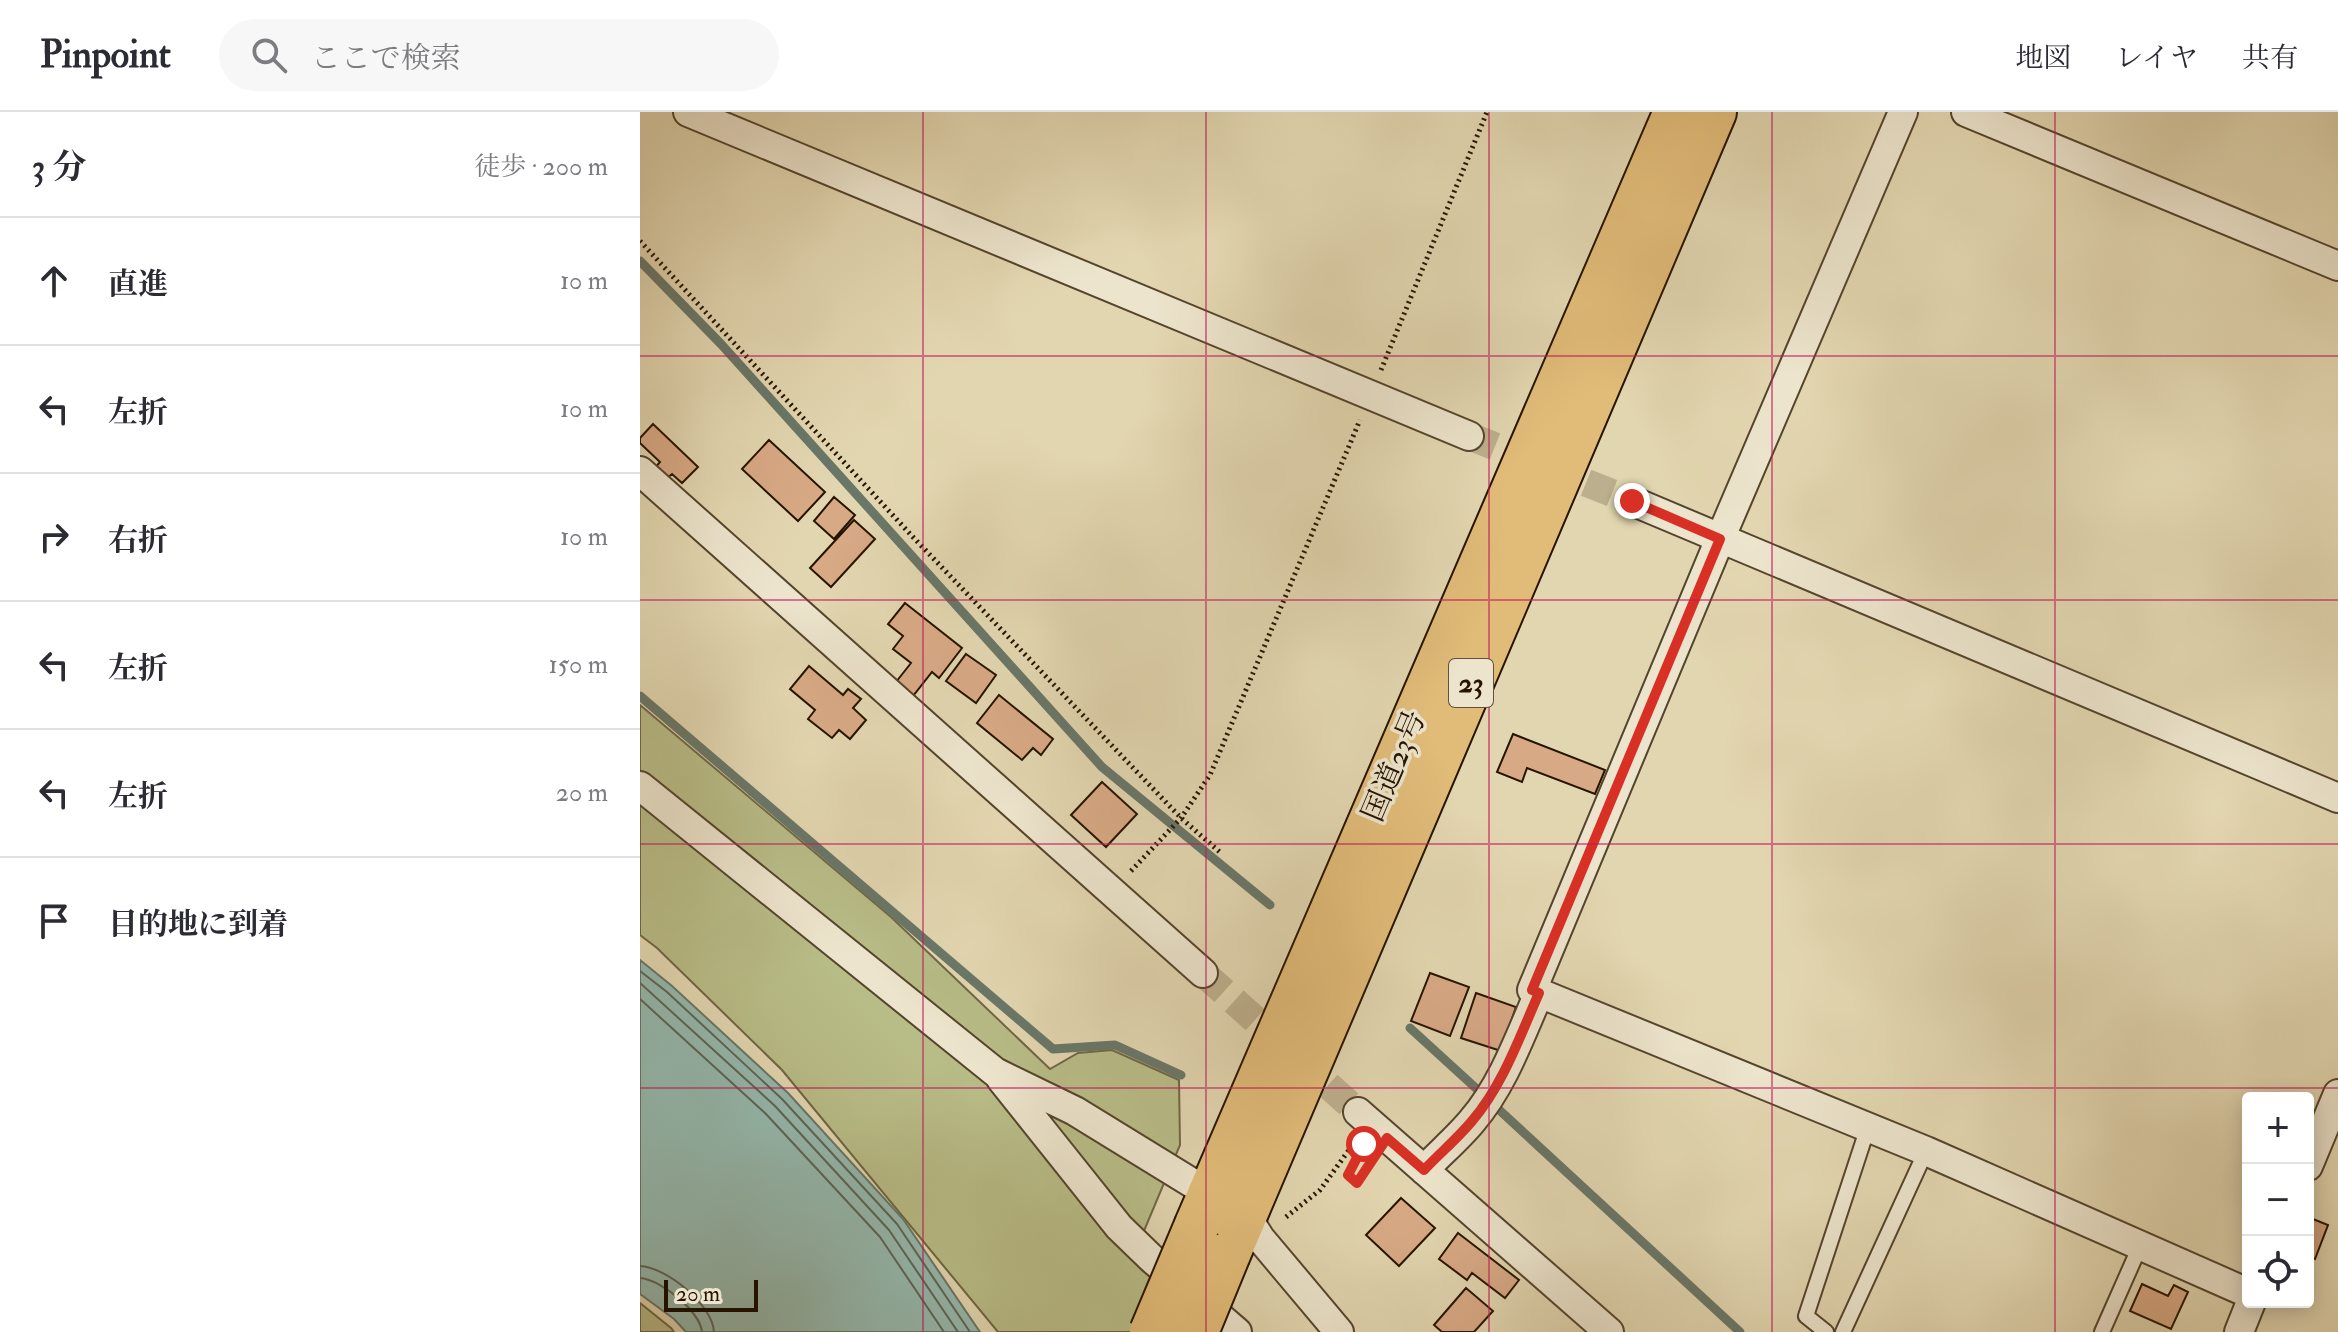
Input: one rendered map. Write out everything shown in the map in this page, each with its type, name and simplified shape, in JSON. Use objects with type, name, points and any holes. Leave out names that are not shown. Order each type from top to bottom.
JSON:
[{"type":"highway","name":"国道23号","points":[[1196,1332],[1228,1225],[1676,112]]},
{"type":"highway","name":"国道23号","points":[[1152,1332],[1228,1225],[1714,112]]},
{"type":"street","points":[[688,112],[1469,436]]},
{"type":"street","points":[[1903,112],[1532,990],[1926,1151],[2242,1290]]},
{"type":"street","points":[[1966,112],[2338,266]]},
{"type":"street","points":[[640,471],[1203,973]]},
{"type":"street","points":[[1632,501],[2338,798]]},
{"type":"street","points":[[640,786],[995,1072],[1119,1227],[1237,1332]]},
{"type":"street","points":[[1424,1170],[1473,1120],[1484,1104],[1514,1050],[1539,993]]},
{"type":"street","points":[[995,1072],[1075,1111],[1228,1225],[1339,1332]]},
{"type":"street","points":[[2309,1164],[2338,1094]]},
{"type":"street","points":[[1358,1112],[1609,1332]]},
{"type":"street","points":[[2239,1332],[2249,1308]]},
{"type":"lane","points":[[1826,1332],[1806,1316],[1868,1127]]},
{"type":"lane","points":[[1843,1332],[1926,1151]]},
{"type":"lane","points":[[2102,1332],[2140,1246]]},
{"type":"path","points":[[1112,892],[1181,818],[1210,775],[1487,112]]},
{"type":"path","points":[[640,241],[922,548],[1181,818],[1222,854]]},
{"type":"path","points":[[1228,1225],[1320,1190],[1357,1139],[1364,1144],[1348,1175],[1357,1183],[1387,1138]]},
{"type":"green space","points":[[640,705],[891,917],[1050,1069],[1078,1053],[1112,1050],[1179,1080],[1180,1145],[1133,1257],[1203,1332],[998,1332],[782,1070],[640,935]]},
{"type":"green space","points":[[640,1303],[671,1328],[674,1332],[640,1332]]},
{"type":"water","points":[[640,960],[788,1093],[903,1219],[980,1332],[686,1332],[640,1294]]},
{"type":"building","points":[[653,424],[698,467],[682,483],[672,474],[665,480],[654,469],[660,462],[640,443],[640,438]]},
{"type":"building","points":[[769,440],[825,492],[798,521],[742,469]]},
{"type":"building","points":[[834,497],[855,515],[834,539],[814,521]]},
{"type":"building","points":[[854,520],[875,539],[831,587],[810,568]]},
{"type":"building","points":[[905,603],[962,648],[939,678],[932,672],[913,696],[896,682],[911,663],[893,649],[903,636],[888,624]]},
{"type":"building","points":[[966,654],[996,675],[976,703],[946,681]]},
{"type":"building","points":[[809,666],[843,695],[848,689],[861,699],[853,708],[866,720],[850,739],[839,730],[832,738],[808,719],[815,710],[790,689]]},
{"type":"building","points":[[999,695],[1053,739],[1041,755],[1033,748],[1022,760],[977,723]]},
{"type":"building","points":[[1513,734],[1605,770],[1595,794],[1527,768],[1522,782],[1497,772]]},
{"type":"building","points":[[1102,782],[1137,814],[1106,847],[1071,815]]},
{"type":"building","points":[[1430,973],[1469,987],[1450,1036],[1411,1021]]},
{"type":"building","points":[[1476,993],[1516,1007],[1501,1051],[1461,1038]]},
{"type":"building","points":[[1401,1198],[1435,1228],[1399,1266],[1366,1235]]},
{"type":"building","points":[[2314,1219],[2328,1225],[2314,1259]]},
{"type":"building","points":[[1458,1233],[1519,1280],[1505,1298],[1472,1273],[1467,1280],[1439,1259]]},
{"type":"building","points":[[2142,1284],[2168,1296],[2174,1285],[2188,1292],[2171,1329],[2130,1311]]},
{"type":"building","points":[[1466,1288],[1493,1311],[1474,1332],[1442,1332],[1434,1325]]},
{"type":"waterway","points":[[640,261],[721,344],[1102,767],[1270,905]]},
{"type":"waterway","points":[[640,696],[1053,1049],[1115,1045],[1181,1075]]},
{"type":"waterway","points":[[1410,1028],[1479,1091]]},
{"type":"waterway","points":[[1496,1107],[1740,1332]]},
{"type":"tunnel","points":[[1469,436],[1632,501]]},
{"type":"tunnel","points":[[1203,973],[1358,1112]]},
{"type":"route","points":[[1364,1144],[1348,1175],[1357,1183],[1387,1138],[1424,1170],[1473,1120],[1484,1104],[1514,1050],[1539,993],[1532,990],[1720,539],[1632,501]]}]
